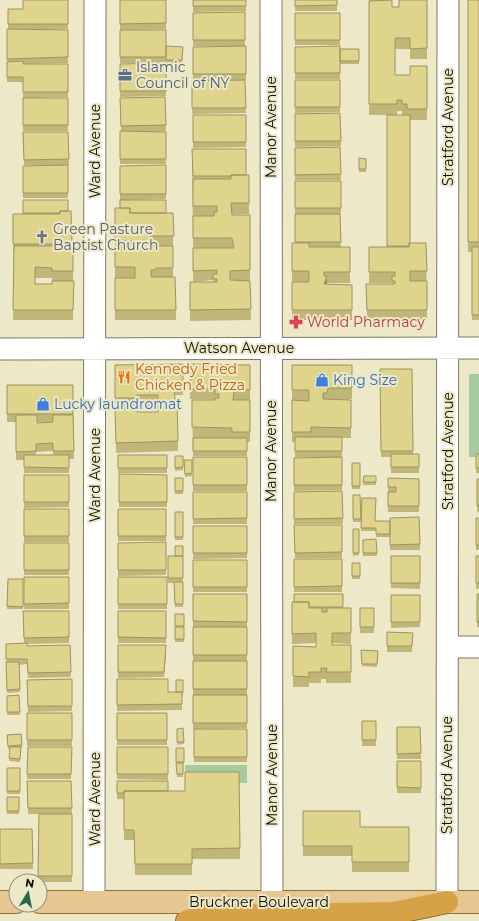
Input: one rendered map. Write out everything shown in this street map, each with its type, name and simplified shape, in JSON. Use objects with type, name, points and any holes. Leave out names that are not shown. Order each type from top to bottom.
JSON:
[{"type":"highway","points":[[187,921],[204,916],[394,913],[447,902]]},
{"type":"main road","name":"Bruckner Boulevard","points":[[48,902],[479,902]]},
{"type":"street","name":"Ward Avenue","points":[[94,0],[94,902]]},
{"type":"street","name":"Manor Avenue","points":[[271,0],[272,902]]},
{"type":"street","name":"Stratford Avenue","points":[[447,902],[448,0]]},
{"type":"street","name":"Watson Avenue","points":[[0,348],[479,348]]},
{"type":"street","points":[[448,647],[479,647]]},
{"type":"green space","points":[[469,374],[479,374],[479,457],[469,457]]},
{"type":"green space","points":[[185,765],[247,765],[247,783],[185,782]]},
{"type":"building","points":[[23,0],[68,0],[68,24],[8,24],[8,9],[23,9]]},
{"type":"building","points":[[120,0],[166,0],[166,23],[120,24]]},
{"type":"building","points":[[193,0],[246,0],[246,6],[193,6]]},
{"type":"building","points":[[295,0],[337,0],[337,5],[295,6]]},
{"type":"building","points":[[392,0],[392,7],[399,7],[399,0],[427,0],[427,48],[410,49],[410,38],[395,38],[395,75],[410,75],[410,66],[427,66],[427,109],[407,109],[407,104],[402,104],[402,100],[397,100],[397,104],[369,104],[369,1]]},
{"type":"building","points":[[468,0],[479,0],[479,242],[468,242]]},
{"type":"building","points":[[245,12],[245,40],[193,40],[193,13]]},
{"type":"building","points":[[295,13],[340,13],[340,40],[295,40]]},
{"type":"building","points":[[7,29],[68,30],[68,57],[7,59]]},
{"type":"building","points":[[120,30],[166,30],[166,57],[120,57]]},
{"type":"building","points":[[166,46],[183,47],[182,60],[166,60]]},
{"type":"building","points":[[246,46],[246,74],[193,74],[193,47]]},
{"type":"building","points":[[340,46],[340,73],[295,73],[295,47]]},
{"type":"building","points":[[340,49],[359,49],[359,61],[340,61]]},
{"type":"building","points":[[23,61],[23,64],[68,64],[68,92],[23,92],[23,77],[7,77],[7,62]]},
{"type":"building","points":[[166,63],[166,91],[120,91],[120,64]]},
{"type":"building","points":[[245,80],[246,108],[192,108],[192,81]]},
{"type":"building","points":[[295,80],[340,80],[340,107],[295,107]]},
{"type":"building","points":[[165,97],[166,125],[121,126],[120,98]]},
{"type":"building","points":[[23,98],[68,98],[68,125],[23,125]]},
{"type":"building","points":[[340,113],[341,141],[295,141],[295,114]]},
{"type":"building","points":[[193,115],[246,115],[246,142],[193,142]]},
{"type":"building","points":[[387,115],[410,115],[409,246],[387,246]]},
{"type":"building","points":[[120,131],[166,132],[166,159],[120,159]]},
{"type":"building","points":[[23,132],[68,132],[69,159],[24,160]]},
{"type":"building","points":[[340,147],[341,174],[295,175],[295,148]]},
{"type":"building","points":[[192,149],[246,149],[246,175],[193,176]]},
{"type":"building","points":[[359,158],[366,159],[366,169],[359,169]]},
{"type":"building","points":[[68,165],[68,193],[23,193],[23,166]]},
{"type":"building","points":[[166,165],[166,194],[120,194],[120,166]]},
{"type":"building","points":[[231,175],[249,175],[249,203],[231,203],[232,215],[250,215],[250,270],[230,271],[230,280],[250,281],[251,309],[190,310],[190,282],[217,282],[217,279],[213,279],[213,274],[217,274],[217,270],[193,271],[193,248],[234,248],[232,238],[193,238],[193,216],[214,216],[214,212],[217,212],[217,206],[193,206],[193,179],[231,179]]},
{"type":"building","points":[[295,181],[341,181],[341,208],[295,208]]},
{"type":"building","points":[[23,200],[68,200],[68,211],[60,211],[60,213],[23,213]]},
{"type":"building","points":[[120,200],[166,200],[166,213],[130,213],[130,208],[120,208]]},
{"type":"building","points":[[115,208],[130,208],[130,213],[173,213],[174,236],[151,236],[151,246],[173,246],[173,268],[156,268],[155,270],[151,270],[151,277],[175,277],[176,310],[115,310],[115,278],[135,278],[135,267],[115,267],[115,250],[135,250],[135,241],[115,241]]},
{"type":"building","name":"Green Pasture Baptist Church","points":[[60,211],[71,211],[72,242],[57,242],[57,244],[13,244],[13,214],[60,214]]},
{"type":"building","points":[[295,214],[340,214],[341,242],[295,242]]},
{"type":"building","points":[[57,242],[73,242],[73,271],[52,271],[52,268],[35,267],[35,284],[52,284],[52,281],[74,281],[73,310],[13,310],[14,246],[57,246]]},
{"type":"building","points":[[292,243],[309,243],[309,247],[350,247],[350,272],[324,272],[324,276],[327,276],[324,284],[352,285],[352,310],[292,310],[292,282],[309,282],[309,271],[292,271]]},
{"type":"building","points":[[409,243],[426,243],[427,271],[410,271],[410,281],[427,281],[427,310],[367,310],[366,284],[395,284],[395,281],[392,281],[392,276],[395,276],[395,272],[369,272],[369,247],[409,247]]},
{"type":"building","points":[[472,247],[479,247],[479,315],[472,315]]},
{"type":"building","points":[[183,364],[183,384],[173,384],[175,399],[177,399],[178,441],[116,443],[115,409],[137,409],[137,412],[158,412],[158,395],[137,395],[137,398],[115,398],[115,365]]},
{"type":"building","points":[[191,364],[250,365],[250,390],[234,390],[233,400],[250,400],[250,432],[232,432],[232,428],[192,427],[192,400],[215,400],[215,398],[219,398],[219,394],[215,394],[215,389],[190,389]]},
{"type":"building","points":[[292,365],[352,365],[352,388],[328,388],[327,393],[323,393],[323,399],[351,400],[351,428],[311,427],[311,432],[292,432],[292,400],[309,401],[309,390],[292,390]]},
{"type":"building","points":[[380,369],[412,369],[413,451],[381,451]]},
{"type":"building","points":[[7,385],[73,385],[73,414],[7,414]]},
{"type":"building","points":[[16,415],[37,415],[37,423],[53,422],[53,415],[73,415],[74,451],[53,451],[53,443],[36,444],[36,451],[16,452]]},
{"type":"building","points":[[295,437],[342,437],[342,451],[295,451]]},
{"type":"building","points":[[193,438],[247,438],[247,451],[193,451]]},
{"type":"building","points":[[391,454],[419,454],[419,467],[391,467]]},
{"type":"building","points":[[476,454],[479,454],[479,468],[476,468]]},
{"type":"building","points":[[24,455],[69,455],[69,468],[24,467]]},
{"type":"building","points":[[118,455],[167,455],[167,468],[118,468]]},
{"type":"building","points":[[175,456],[183,456],[183,467],[175,468]]},
{"type":"building","points":[[193,457],[247,457],[247,485],[193,485]]},
{"type":"building","points":[[342,457],[342,485],[294,485],[294,458]]},
{"type":"building","points":[[184,460],[192,460],[192,473],[185,474]]},
{"type":"building","points":[[352,463],[360,463],[360,486],[352,486]]},
{"type":"building","points":[[119,474],[167,475],[167,502],[119,502]]},
{"type":"building","points":[[24,475],[69,475],[69,502],[24,502]]},
{"type":"building","points":[[364,476],[376,476],[376,482],[363,482]]},
{"type":"building","points":[[175,478],[183,478],[183,491],[175,491]]},
{"type":"building","points":[[388,478],[419,479],[419,506],[388,506],[388,492],[396,492],[396,487],[388,487]]},
{"type":"building","points":[[477,479],[479,479],[479,506],[477,506]]},
{"type":"building","points":[[342,491],[343,518],[294,519],[294,492]]},
{"type":"building","points":[[193,492],[247,492],[247,518],[193,519]]},
{"type":"building","points":[[353,495],[360,495],[361,519],[353,519]]},
{"type":"building","points":[[362,498],[376,498],[375,521],[390,521],[390,534],[376,534],[376,528],[361,528]]},
{"type":"building","points":[[24,509],[69,509],[69,536],[24,536]]},
{"type":"building","points":[[118,509],[166,509],[166,536],[118,536]]},
{"type":"building","points":[[175,512],[183,512],[183,537],[175,537]]},
{"type":"building","points":[[419,517],[420,544],[390,545],[390,518]]},
{"type":"building","points":[[476,518],[479,518],[479,545],[476,545]]},
{"type":"building","points":[[294,525],[342,525],[342,552],[295,553]]},
{"type":"building","points":[[193,526],[247,526],[247,553],[193,553]]},
{"type":"building","points":[[353,529],[359,529],[359,553],[353,553]]},
{"type":"building","points":[[376,539],[377,553],[363,553],[363,540]]},
{"type":"building","points":[[166,542],[166,570],[118,570],[118,543]]},
{"type":"building","points":[[24,543],[69,543],[69,570],[24,570]]},
{"type":"building","points":[[175,546],[183,546],[183,556],[175,556]]},
{"type":"building","points":[[168,556],[183,556],[183,578],[168,578]]},
{"type":"building","points":[[391,556],[420,556],[420,583],[391,583]]},
{"type":"building","points":[[476,556],[479,556],[479,583],[476,583]]},
{"type":"building","points":[[294,559],[342,559],[342,586],[294,587]]},
{"type":"building","points":[[193,560],[247,560],[247,587],[193,587]]},
{"type":"building","points":[[352,563],[360,563],[360,576],[352,576]]},
{"type":"building","points":[[24,577],[69,577],[69,603],[24,604]]},
{"type":"building","points":[[118,577],[167,577],[167,604],[118,604]]},
{"type":"building","points":[[8,579],[23,579],[23,607],[7,606]]},
{"type":"building","points":[[174,582],[183,582],[183,604],[175,604]]},
{"type":"building","points":[[193,594],[247,594],[247,622],[193,621]]},
{"type":"building","points":[[294,594],[343,594],[343,607],[309,607],[309,602],[294,602]]},
{"type":"building","points":[[477,594],[479,594],[479,622],[477,622]]},
{"type":"building","points":[[391,595],[420,595],[420,622],[391,622]]},
{"type":"building","points":[[292,602],[309,602],[309,608],[322,608],[322,612],[327,612],[327,608],[351,608],[351,633],[332,633],[332,645],[351,645],[351,672],[326,672],[327,668],[321,668],[321,672],[309,672],[309,677],[293,676],[293,646],[316,647],[316,633],[292,634]]},
{"type":"building","points":[[360,608],[374,608],[374,627],[360,627]]},
{"type":"building","points":[[23,611],[69,611],[69,637],[24,638]]},
{"type":"building","points":[[118,611],[166,611],[166,638],[118,637]]},
{"type":"building","points":[[175,614],[184,614],[184,626],[175,626]]},
{"type":"building","points":[[175,627],[184,627],[184,639],[175,639]]},
{"type":"building","points":[[193,627],[247,627],[247,655],[193,655]]},
{"type":"building","points":[[387,632],[413,633],[412,646],[387,646]]},
{"type":"building","points":[[27,643],[27,646],[70,645],[71,672],[28,673],[27,659],[6,659],[6,644]]},
{"type":"building","points":[[118,645],[166,645],[164,672],[118,672]]},
{"type":"building","points":[[361,650],[378,651],[377,664],[362,664]]},
{"type":"building","points":[[193,661],[247,661],[247,689],[193,689]]},
{"type":"building","points":[[6,662],[19,662],[20,689],[7,690]]},
{"type":"building","points":[[72,679],[72,706],[28,706],[27,680]]},
{"type":"building","points":[[117,679],[168,679],[168,692],[182,692],[182,704],[117,705]]},
{"type":"building","points":[[176,680],[183,680],[183,693],[176,692]]},
{"type":"building","points":[[19,695],[20,712],[7,712],[7,696]]},
{"type":"building","points":[[193,695],[247,695],[247,723],[193,723]]},
{"type":"building","points":[[27,713],[72,713],[72,740],[27,740]]},
{"type":"building","points":[[117,713],[167,713],[167,740],[117,740]]},
{"type":"building","points":[[362,721],[376,721],[376,740],[362,740]]},
{"type":"building","points":[[397,727],[420,727],[421,753],[397,754]]},
{"type":"building","points":[[183,728],[184,742],[177,742],[177,729]]},
{"type":"building","points":[[194,729],[247,729],[247,757],[194,757]]},
{"type":"building","points":[[21,734],[22,745],[8,746],[7,735]]},
{"type":"building","points":[[10,747],[21,747],[20,759],[9,758]]},
{"type":"building","points":[[28,747],[72,747],[71,774],[27,774]]},
{"type":"building","points":[[117,747],[168,747],[168,774],[117,774]]},
{"type":"building","points":[[176,748],[184,748],[184,762],[176,762]]},
{"type":"building","points":[[397,761],[421,761],[421,788],[397,787]]},
{"type":"building","points":[[176,763],[183,763],[183,774],[177,774]]},
{"type":"building","points":[[7,768],[20,768],[20,791],[7,791]]},
{"type":"building","points":[[185,772],[239,772],[240,848],[192,849],[192,864],[135,864],[134,830],[124,830],[124,791],[185,791]]},
{"type":"building","points":[[27,781],[71,781],[72,808],[28,808]]},
{"type":"building","points":[[117,781],[168,781],[168,791],[124,791],[124,793],[117,793]]},
{"type":"building","points":[[7,797],[19,797],[19,811],[7,811]]},
{"type":"building","points":[[303,811],[360,811],[360,827],[409,827],[409,862],[352,862],[352,846],[303,846]]},
{"type":"building","points":[[39,814],[72,814],[72,876],[48,876],[48,873],[38,873]]},
{"type":"building","points":[[0,829],[32,829],[33,863],[0,864]]},
{"type":"place","name":"Islamic Council of NY","points":[[125,75]]},
{"type":"place","name":"Green Pasture Baptist Church","points":[[42,237]]},
{"type":"place","name":"World Pharmacy","points":[[296,322]]},
{"type":"place","name":"Kennedy Fried Chicken & Pizza","points":[[124,377]]},
{"type":"place","name":"King Size","points":[[322,380]]},
{"type":"place","name":"Lucky laundromat","points":[[43,404]]}]
